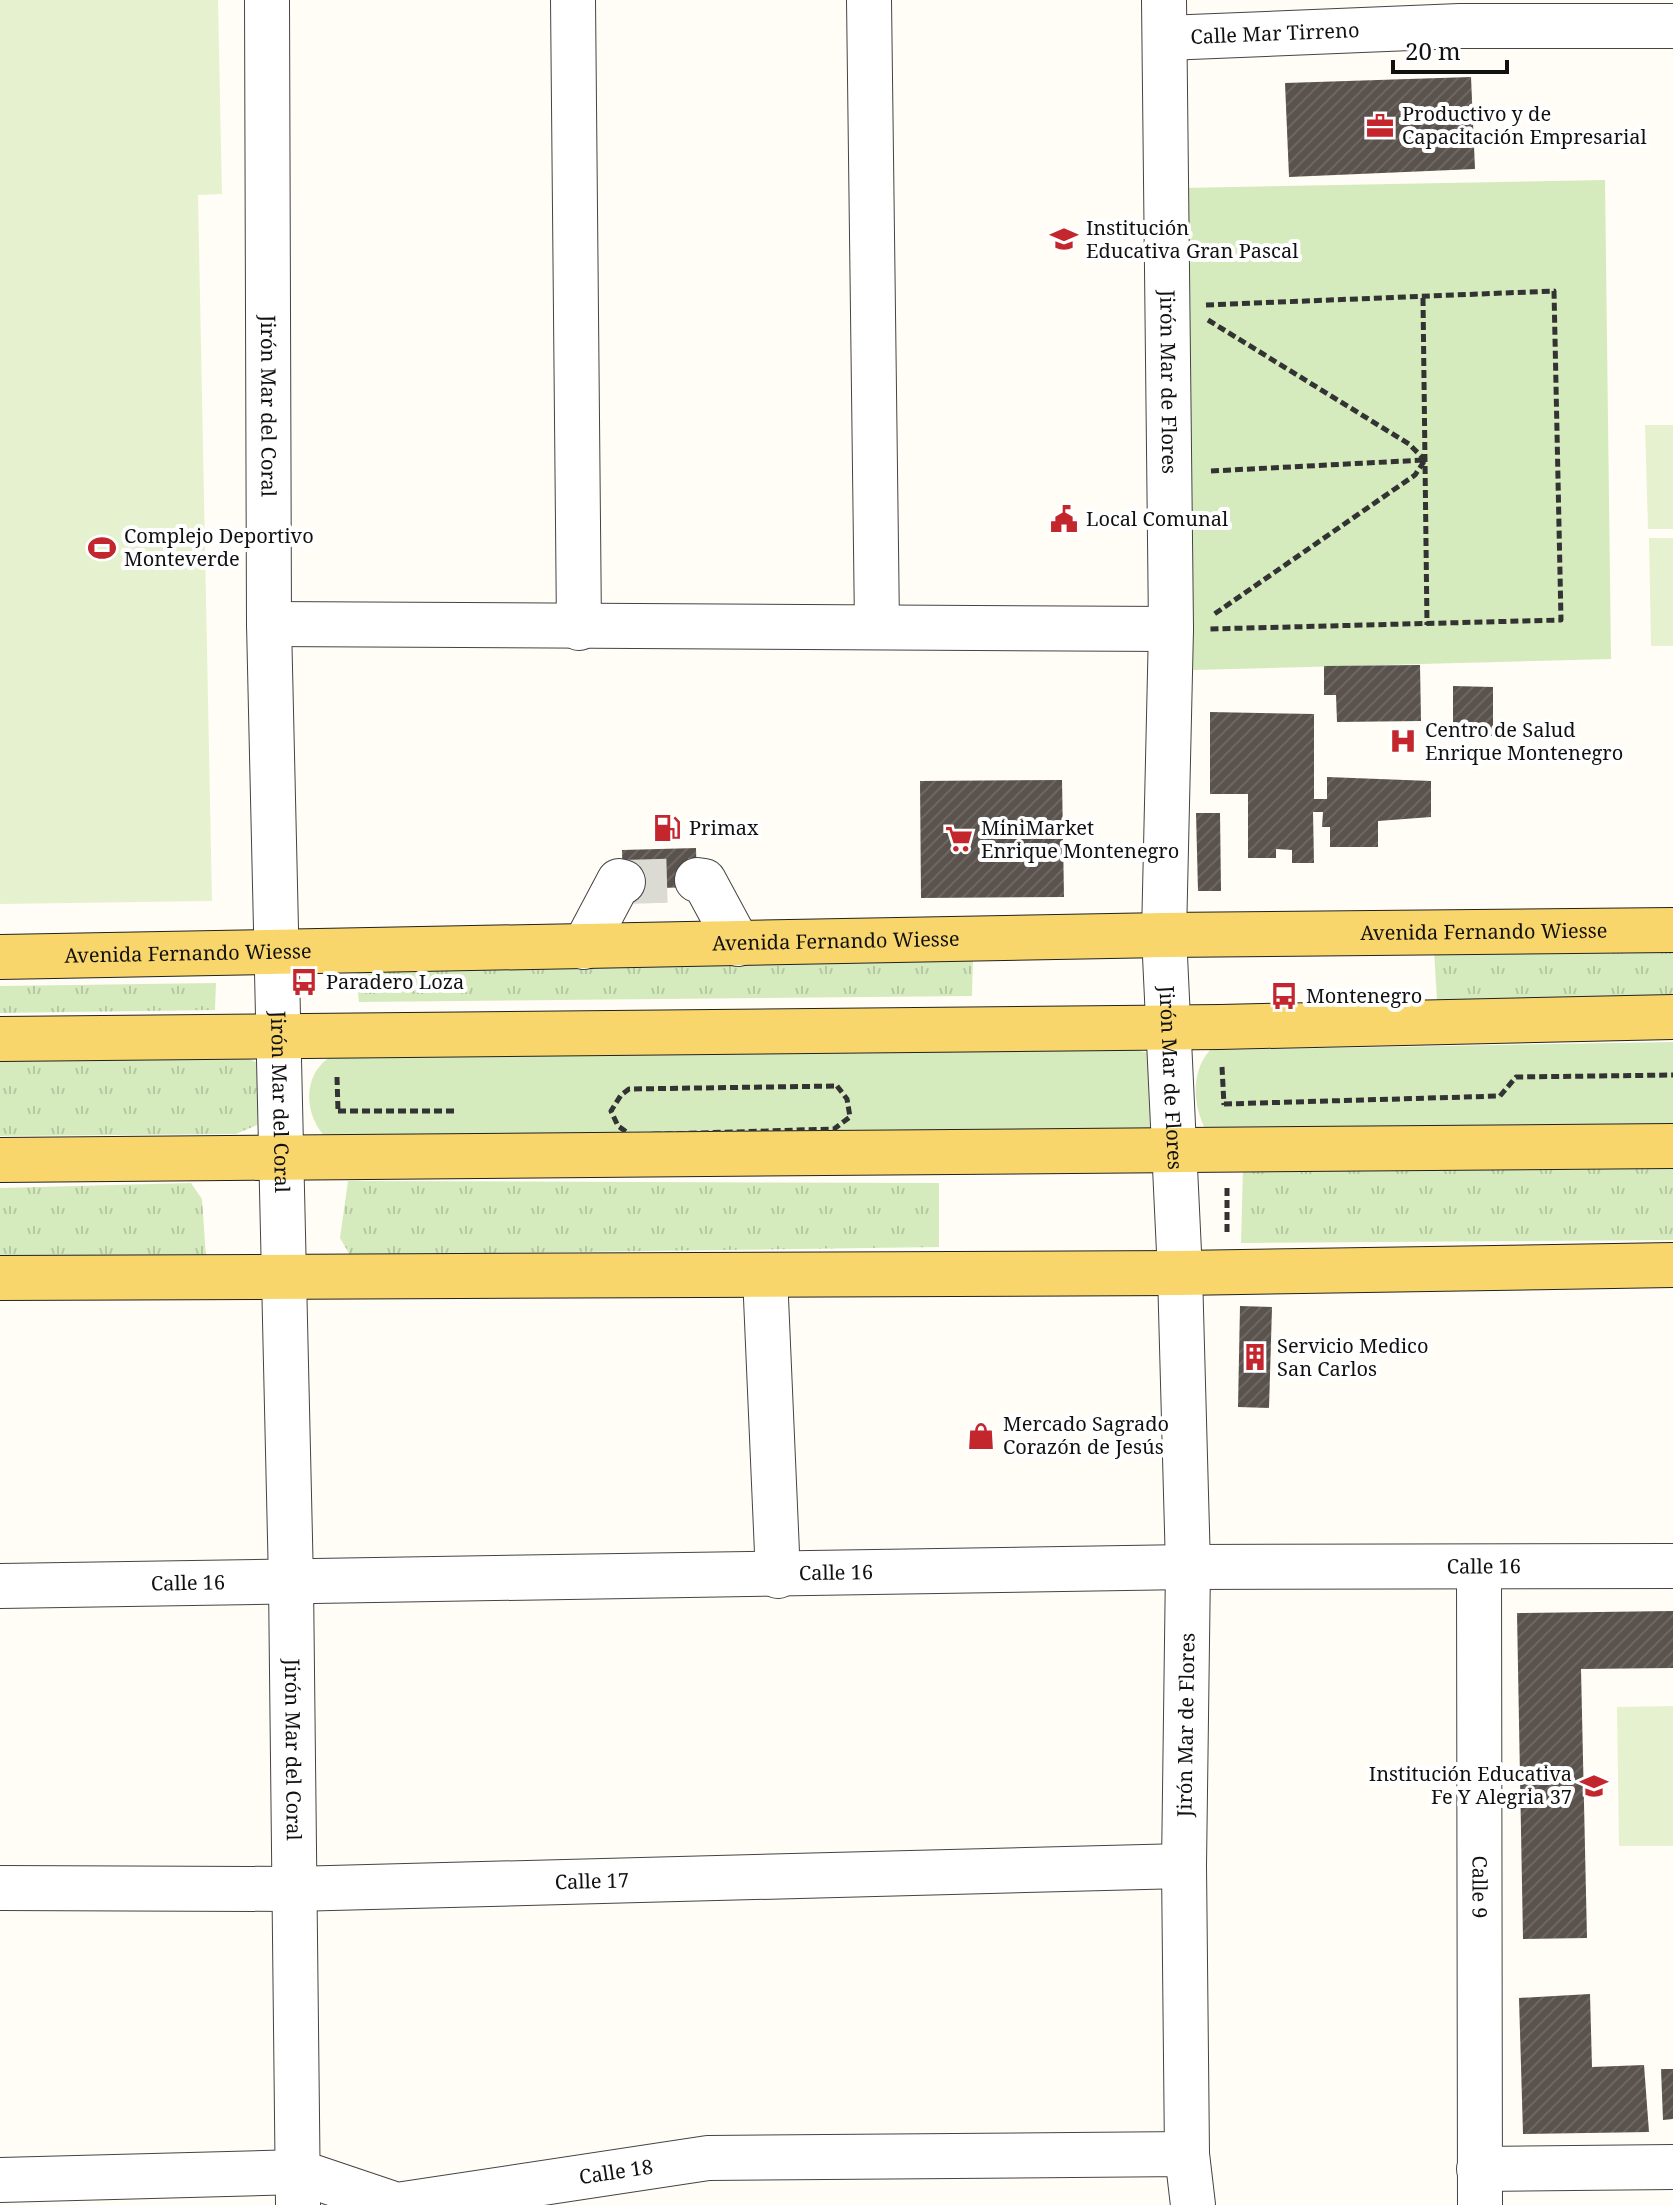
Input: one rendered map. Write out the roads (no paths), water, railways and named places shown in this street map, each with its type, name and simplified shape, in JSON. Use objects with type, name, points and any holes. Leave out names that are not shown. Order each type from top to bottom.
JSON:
[{"type":"main road","name":"Avenida Fernando Wiesse","points":[[0,957],[1164,935],[1673,930]]},
{"type":"main road","points":[[0,1039],[1166,1027],[1673,1017]]},
{"type":"main road","points":[[0,1160],[1673,1146]]},
{"type":"main road","points":[[0,1278],[1180,1273],[1673,1265]]},
{"type":"street","name":"Jirón Mar del Coral","points":[[267,0],[269,624],[291,1582],[292,1889],[298,2188]]},
{"type":"street","points":[[573,0],[579,628]]},
{"type":"street","points":[[869,0],[877,626]]},
{"type":"street","name":"Calle Mar Tirreno","points":[[1165,19],[1460,13],[1673,26]]},
{"type":"street","name":"Jirón Mar de Flores","points":[[1165,19],[1169,475],[1195,626],[1164,935],[1180,1273],[1188,1567],[1184,1866],[1187,2154]]},
{"type":"street","points":[[269,624],[579,628],[1195,626]]},
{"type":"street","points":[[697,880],[704,881],[738,944]]},
{"type":"street","points":[[584,947],[619,881],[623,882]]},
{"type":"street","points":[[765,1275],[778,1576]]},
{"type":"street","name":"Calle 16","points":[[0,1586],[778,1576],[1188,1567],[1479,1569],[1673,1566]]},
{"type":"street","name":"Calle 9","points":[[1479,1569],[1480,2187]]},
{"type":"street","name":"Calle 17","points":[[0,1888],[292,1889],[1184,1866]]},
{"type":"street","points":[[1187,2154],[1193,2205]]},
{"type":"street","name":"Calle 18","points":[[0,2180],[298,2188],[397,2205],[708,2158],[1187,2154]]},
{"type":"street","points":[[1480,2187],[1673,2167]]},
{"type":"tunnel","points":[[623,882],[697,880]]},
{"type":"place","name":"Productivo y de Capacitación Empresarial","points":[[1380,126]]},
{"type":"place","name":"Institución Educativa Gran Pascal","points":[[1064,239]]},
{"type":"place","name":"Local Comunal","points":[[1064,519]]},
{"type":"place","name":"Complejo Deportivo Monteverde","points":[[102,548]]},
{"type":"place","name":"Centro de Salud Enrique Montenegro","points":[[1403,741]]},
{"type":"place","name":"Primax","points":[[667,828]]},
{"type":"place","name":"MiniMarket Enrique Montenegro","points":[[959,839]]},
{"type":"place","name":"Paradero Loza","points":[[304,982]]},
{"type":"place","name":"Montenegro","points":[[1284,996]]},
{"type":"place","name":"Servicio Medico San Carlos","points":[[1255,1357]]},
{"type":"place","name":"Mercado Sagrado Corazón de Jesús","points":[[981,1436]]},
{"type":"place","name":"Institución Educativa Fe Y Alegria 37","points":[[1594,1786]]}]
